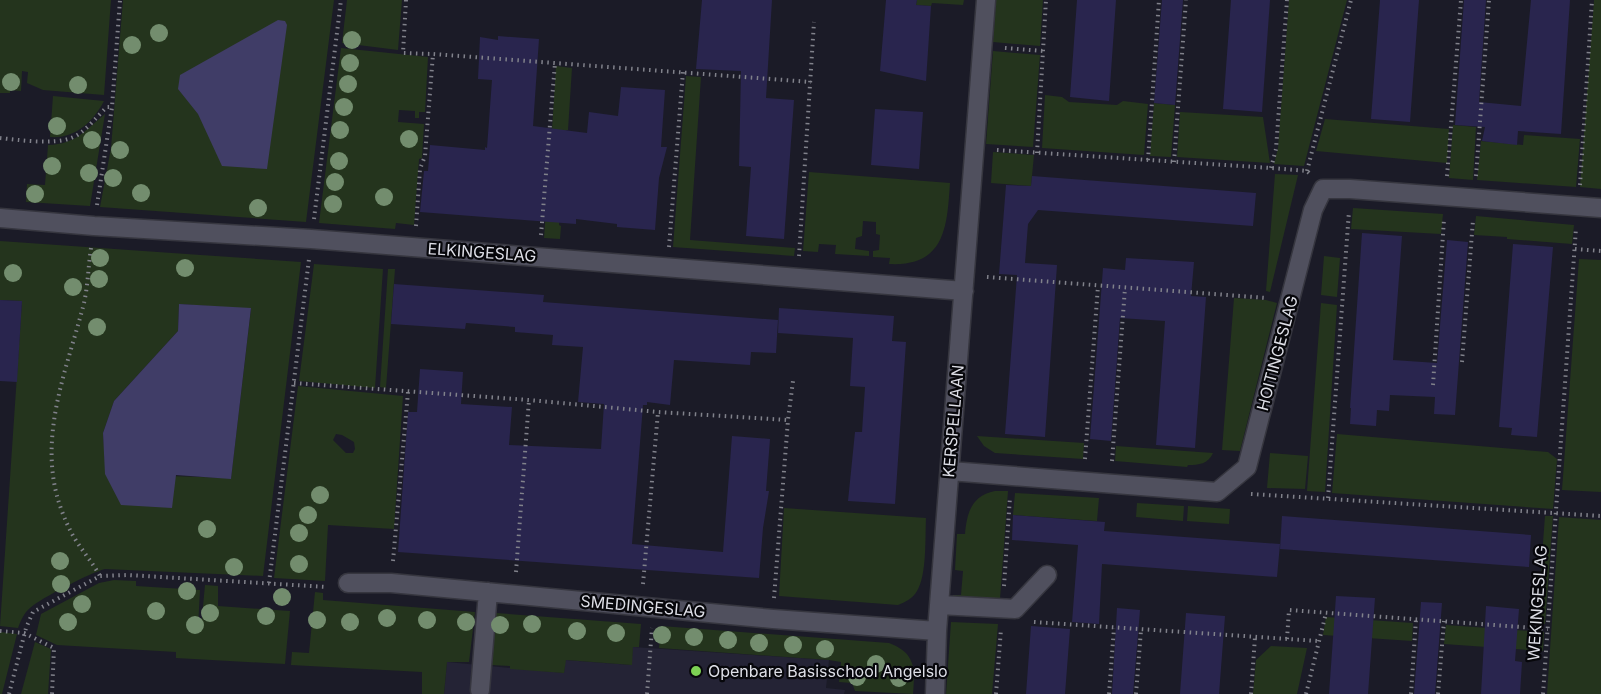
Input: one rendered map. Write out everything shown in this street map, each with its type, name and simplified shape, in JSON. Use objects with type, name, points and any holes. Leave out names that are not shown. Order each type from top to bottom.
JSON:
[{"type":"street","name":"KERSPELLAAN","points":[[935,694],[937,631],[986,0]]},
{"type":"street","points":[[1323,189],[1350,189],[1601,208]]},
{"type":"street","name":"HOITINGESLAG","points":[[1217,492],[1247,468],[1313,210],[1323,189]]},
{"type":"street","name":"ELKINGESLAG","points":[[0,218],[94,226],[311,238],[798,278],[964,283]]},
{"type":"street","points":[[950,471],[1217,492]]},
{"type":"street","points":[[939,605],[1015,609],[1047,575]]},
{"type":"street","name":"SMEDINGESLAG","points":[[348,583],[391,583],[773,619],[937,631]]},
{"type":"street","points":[[480,690],[488,592]]},
{"type":"path","points":[[100,576],[70,531],[57,495],[52,465],[53,431],[58,393],[83,306],[112,107],[120,0]]},
{"type":"path","points":[[269,583],[341,0]]},
{"type":"path","points":[[406,0],[403,53],[811,81]]},
{"type":"path","points":[[1037,153],[1047,0]]},
{"type":"path","points":[[1148,160],[1158,0]]},
{"type":"path","points":[[1174,162],[1186,0]]},
{"type":"path","points":[[1270,168],[1276,149],[1287,0]]},
{"type":"path","points":[[1307,171],[1351,0]]},
{"type":"path","points":[[1556,513],[1592,0]]},
{"type":"path","points":[[798,278],[814,22]]},
{"type":"path","points":[[982,46],[1043,51]]},
{"type":"path","points":[[414,248],[420,169],[425,156],[433,54]]},
{"type":"path","points":[[539,256],[555,63]]},
{"type":"path","points":[[668,267],[683,71]]},
{"type":"path","points":[[0,138],[52,141],[71,138],[80,133],[107,106],[112,107]]},
{"type":"path","points":[[974,148],[1307,171],[1323,189]]},
{"type":"path","points":[[1328,498],[1350,189]]},
{"type":"path","points":[[1575,249],[1601,251]]},
{"type":"path","points":[[964,283],[1098,286],[1292,299]]},
{"type":"path","points":[[1083,480],[1098,286]]},
{"type":"path","points":[[1111,483],[1125,288]]},
{"type":"path","points":[[773,619],[793,381]]},
{"type":"path","points":[[294,383],[788,420]]},
{"type":"path","points":[[391,583],[408,392]]},
{"type":"path","points":[[515,594],[529,400]]},
{"type":"path","points":[[647,694],[647,606],[658,412]]},
{"type":"path","points":[[1217,492],[1601,516]]},
{"type":"path","name":"WEKINGESLAG","points":[[1543,694],[1556,513]]},
{"type":"path","points":[[9,694],[24,633],[33,612],[100,576],[128,575],[330,587],[348,583]]},
{"type":"path","points":[[1287,639],[1289,610],[1548,629]]},
{"type":"path","points":[[1306,694],[1326,613]]},
{"type":"path","points":[[1411,694],[1416,619]]},
{"type":"path","points":[[1024,621],[1318,640]]},
{"type":"path","points":[[1438,694],[1444,621]]},
{"type":"path","points":[[1109,694],[1114,628]]},
{"type":"path","points":[[1136,694],[1141,630]]},
{"type":"path","points":[[0,631],[24,633],[54,648],[52,694]]},
{"type":"path","points":[[1251,694],[1255,637]]},
{"type":"shaded area","points":[[278,20],[285,21],[287,25],[267,169],[222,166],[198,114],[178,89],[180,75]]},
{"type":"shaded area","points":[[179,304],[251,308],[231,479],[176,475],[172,508],[121,505],[105,474],[103,433],[114,401],[178,331]]},
{"type":"shaded area","name":"Openbare Basisschool Angelslo","points":[[633,647],[829,660],[826,688],[845,690],[844,694],[444,694],[447,662],[564,673],[565,660],[631,665]]},
{"type":"green space","points":[[0,0],[111,0],[104,95],[43,90],[27,83],[28,72],[22,71],[21,91],[10,90],[10,93],[0,93]]},
{"type":"green space","points":[[123,0],[334,0],[306,222],[100,207],[111,148]]},
{"type":"green space","points":[[347,0],[402,0],[398,50],[342,43]]},
{"type":"green space","points":[[917,0],[964,0],[963,5],[932,3],[931,6],[916,5]]},
{"type":"green space","points":[[996,0],[1043,0],[1040,46],[993,42]]},
{"type":"green space","points":[[1289,0],[1347,0],[1304,166],[1274,164],[1278,148]]},
{"type":"green space","points":[[1594,0],[1601,0],[1601,189],[1580,187]]},
{"type":"green space","points":[[341,48],[428,57],[425,112],[419,112],[419,118],[415,118],[415,111],[399,110],[398,122],[424,124],[414,225],[396,223],[395,229],[319,223]]},
{"type":"green space","points":[[993,51],[1040,55],[1033,147],[986,144]]},
{"type":"green space","points":[[556,66],[572,68],[568,130],[550,161]]},
{"type":"green space","points":[[686,76],[701,77],[690,240],[795,248],[794,256],[673,247]]},
{"type":"green space","points":[[1045,95],[1062,97],[1069,102],[1117,105],[1123,101],[1148,104],[1144,155],[1042,148]]},
{"type":"green space","points":[[53,96],[104,101],[82,128],[67,135],[50,137]]},
{"type":"green space","points":[[1154,103],[1175,105],[1171,157],[1150,156]]},
{"type":"green space","points":[[1180,112],[1263,117],[1270,163],[1177,157]]},
{"type":"green space","points":[[105,114],[90,206],[26,202],[27,184],[45,185],[48,145],[74,139]]},
{"type":"green space","points":[[1325,119],[1449,129],[1447,163],[1316,151]]},
{"type":"green space","points":[[1453,125],[1476,127],[1473,180],[1449,178]]},
{"type":"green space","points":[[1524,135],[1580,139],[1576,187],[1477,180],[1481,141],[1523,145]]},
{"type":"green space","points":[[993,152],[1034,155],[1031,186],[991,183]]},
{"type":"green space","points":[[549,165],[563,166],[560,239],[544,238]]},
{"type":"green space","points":[[809,172],[950,183],[947,214],[940,240],[933,251],[922,259],[908,263],[889,264],[890,258],[873,257],[873,251],[879,250],[880,235],[876,234],[876,222],[863,221],[862,236],[856,238],[855,249],[869,251],[869,256],[835,254],[836,245],[819,244],[818,252],[803,251]]},
{"type":"green space","points":[[1275,174],[1298,175],[1270,292],[1266,291]]},
{"type":"green space","points":[[1353,208],[1443,214],[1441,234],[1351,229]]},
{"type":"green space","points":[[1476,216],[1574,225],[1572,244],[1474,235]]},
{"type":"green space","points":[[0,241],[301,262],[263,576],[105,569],[78,580],[30,608],[18,628],[0,626],[22,301],[0,300]],"holes":[[[179,304],[251,309],[231,478],[106,474],[103,433],[114,401],[178,331]]]},
{"type":"green space","points":[[1324,256],[1340,258],[1337,297],[1321,295]]},
{"type":"green space","points":[[1579,259],[1601,260],[1601,492],[1562,490]]},
{"type":"green space","points":[[314,264],[383,269],[375,388],[299,381]]},
{"type":"green space","points":[[388,269],[395,269],[386,388],[380,387]]},
{"type":"green space","points":[[1234,298],[1277,303],[1240,451],[1222,450]]},
{"type":"green space","points":[[1321,303],[1337,305],[1325,492],[1307,491]]},
{"type":"green space","points":[[298,386],[403,396],[394,529],[328,525],[325,581],[274,578]],"holes":[[[336,434],[354,442],[353,453],[346,453],[333,440]]]},
{"type":"green space","points":[[1337,434],[1548,452],[1557,459],[1553,509],[1332,493]]},
{"type":"green space","points":[[977,436],[1084,443],[1083,459],[995,453],[984,446]]},
{"type":"green space","points":[[1116,446],[1213,453],[1206,462],[1187,467],[1115,461]]},
{"type":"green space","points":[[1270,453],[1308,456],[1305,489],[1267,488]]},
{"type":"green space","points":[[995,491],[1008,491],[1000,599],[953,597],[953,595],[961,595],[963,571],[955,570],[957,534],[965,534],[969,512],[975,501]]},
{"type":"green space","points":[[1015,493],[1099,498],[1097,521],[1013,515]]},
{"type":"green space","points":[[1137,503],[1184,506],[1183,521],[1136,517]]},
{"type":"green space","points":[[1188,506],[1230,509],[1229,524],[1187,521]]},
{"type":"green space","points":[[784,508],[926,518],[924,566],[917,591],[909,600],[898,605],[779,596]]},
{"type":"green space","points":[[1545,516],[1553,516],[1545,624],[1537,624]]},
{"type":"green space","points":[[1559,517],[1601,520],[1601,694],[1547,694]]},
{"type":"green space","points":[[114,580],[136,581],[136,586],[200,590],[198,628],[201,628],[205,585],[218,586],[218,606],[290,611],[285,664],[176,658],[176,652],[57,645],[36,635],[41,614],[99,583]]},
{"type":"green space","points":[[315,592],[323,593],[323,600],[475,612],[469,662],[447,662],[444,694],[422,694],[422,672],[291,665],[292,652],[309,653]]},
{"type":"green space","points":[[496,613],[641,624],[639,647],[633,647],[632,665],[566,660],[564,673],[510,669],[510,666],[491,665],[489,663]]},
{"type":"green space","points":[[1326,617],[1413,623],[1412,641],[1323,635]]},
{"type":"green space","points":[[951,622],[998,624],[992,694],[946,694]]},
{"type":"green space","points":[[1446,625],[1544,632],[1543,651],[1444,644]]},
{"type":"green space","points":[[661,626],[889,643],[904,652],[912,663],[913,694],[855,691],[852,683],[839,682],[841,662],[659,648]]},
{"type":"green space","points":[[0,632],[17,634],[2,694],[0,694]]},
{"type":"green space","points":[[35,642],[51,649],[48,694],[21,694]]},
{"type":"green space","points":[[1271,646],[1307,648],[1297,694],[1253,694],[1256,660]]},
{"type":"building","points":[[702,0],[772,0],[766,98],[794,100],[784,239],[746,236],[751,167],[739,166],[741,71],[696,69]]},
{"type":"building","points":[[886,0],[917,0],[916,5],[931,6],[926,81],[880,71]]},
{"type":"building","points":[[1077,0],[1116,0],[1109,101],[1070,97]]},
{"type":"building","points":[[1162,0],[1183,0],[1175,105],[1154,103]]},
{"type":"building","points":[[1231,0],[1270,0],[1262,112],[1223,109]]},
{"type":"building","points":[[1380,0],[1419,0],[1410,122],[1371,119]]},
{"type":"building","points":[[1464,0],[1486,0],[1479,102],[1521,106],[1531,0],[1570,0],[1561,134],[1518,131],[1517,145],[1482,141],[1485,127],[1455,125]]},
{"type":"building","points":[[498,36],[539,39],[533,126],[587,133],[589,112],[618,116],[621,87],[665,90],[661,147],[667,147],[659,178],[655,230],[617,227],[617,224],[576,219],[576,224],[420,212],[424,171],[428,171],[430,145],[485,150],[485,147],[487,148],[492,80],[478,79],[480,37],[498,40]]},
{"type":"building","points":[[875,109],[923,112],[919,169],[871,165]]},
{"type":"building","points":[[1032,176],[1256,193],[1253,226],[1038,210],[1028,224],[1025,263],[1057,265],[1045,437],[1005,434],[1017,275],[999,274],[1006,185],[1031,186]]},
{"type":"building","points":[[1362,233],[1402,236],[1393,360],[1437,363],[1447,240],[1468,242],[1455,415],[1434,414],[1435,397],[1390,395],[1389,411],[1377,410],[1376,426],[1350,424]]},
{"type":"building","points":[[1513,244],[1553,247],[1537,437],[1511,435],[1512,428],[1499,427]]},
{"type":"building","points":[[1126,258],[1194,262],[1191,296],[1206,297],[1195,448],[1156,445],[1165,321],[1120,318],[1111,441],[1090,439],[1103,268],[1125,270]]},
{"type":"building","points":[[394,284],[544,295],[543,302],[778,320],[776,353],[751,352],[750,365],[674,360],[670,405],[647,402],[647,405],[643,405],[632,544],[723,552],[732,436],[770,439],[766,491],[769,491],[759,578],[398,552],[408,412],[417,412],[420,369],[463,372],[461,404],[512,407],[509,445],[601,449],[604,404],[578,402],[583,347],[552,345],[553,335],[515,332],[515,327],[466,323],[465,329],[391,324]]},
{"type":"building","points":[[0,300],[22,301],[17,382],[0,381]]},
{"type":"building","points":[[779,308],[894,316],[892,341],[906,342],[895,504],[848,501],[855,432],[862,432],[865,387],[850,386],[853,338],[778,333]]},
{"type":"building","points":[[1013,515],[1105,522],[1104,531],[1280,544],[1277,577],[1102,564],[1099,624],[1072,622],[1078,545],[1012,540]]},
{"type":"building","points":[[1282,516],[1531,535],[1529,567],[1280,549]]},
{"type":"building","points":[[1336,596],[1375,598],[1368,694],[1329,694]]},
{"type":"building","points":[[1421,602],[1442,603],[1435,694],[1414,694]]},
{"type":"building","points":[[1486,606],[1519,609],[1515,661],[1522,662],[1520,694],[1481,694]]},
{"type":"building","points":[[1117,608],[1140,610],[1133,694],[1112,694]]},
{"type":"building","points":[[1186,613],[1225,616],[1219,694],[1180,694]]},
{"type":"building","points":[[1031,626],[1070,629],[1065,694],[1026,694]]},
{"type":"place","name":"Openbare Basisschool Angelslo","points":[[696,671]]}]
